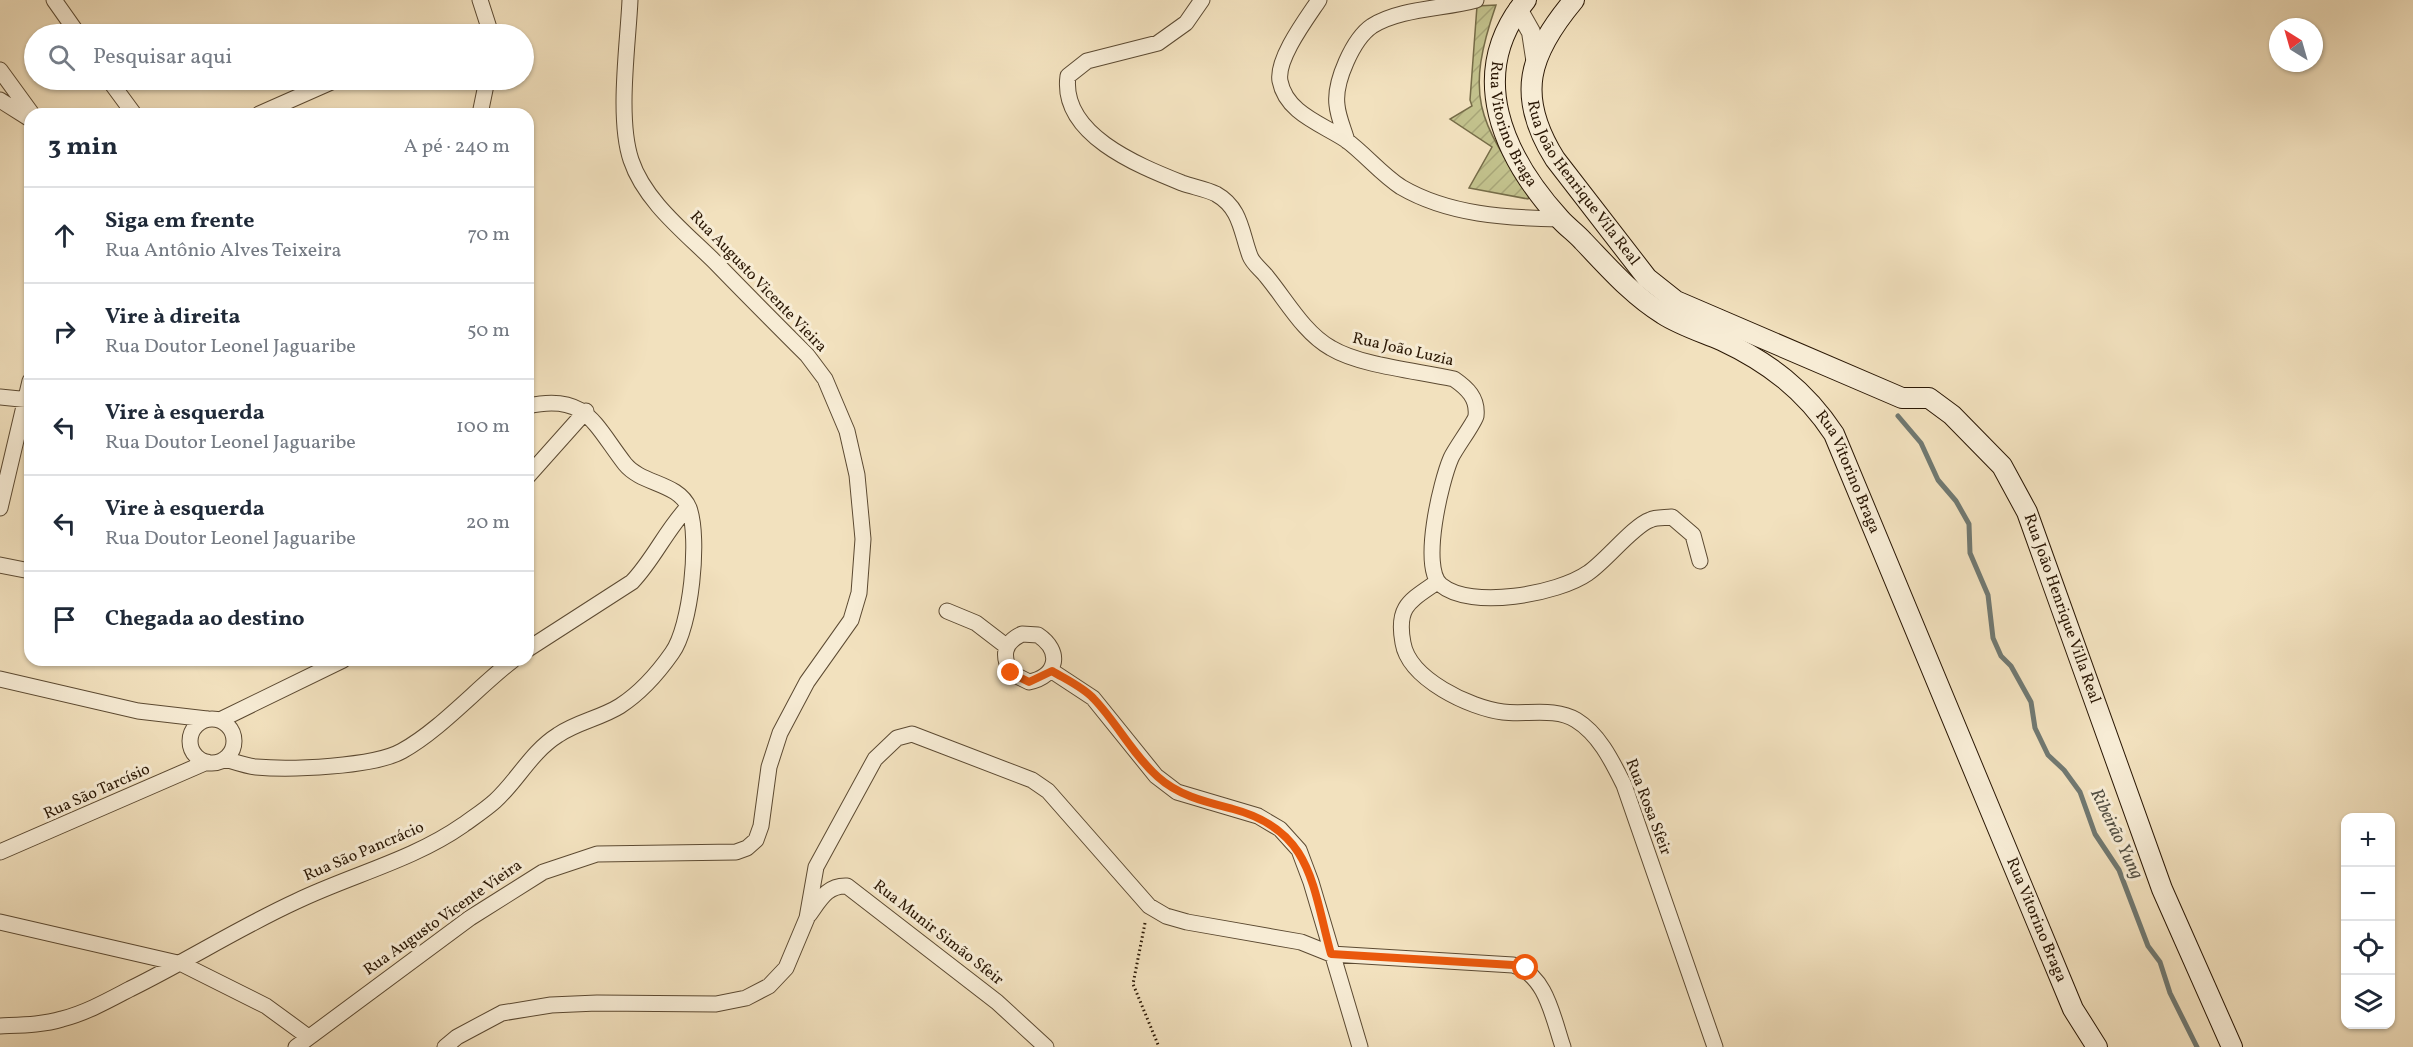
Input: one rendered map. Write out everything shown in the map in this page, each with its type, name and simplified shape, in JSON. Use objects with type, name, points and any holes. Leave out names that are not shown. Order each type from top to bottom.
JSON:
[{"type":"main road","name":"Rua João Henrique Vila Real","points":[[1574,0],[1556,22],[1535,58],[1531,94],[1535,116],[1545,143],[1647,278],[1676,301],[1730,324]]},
{"type":"main road","name":"Rua Vitorino Braga","points":[[1518,3],[1504,35],[1496,66],[1497,101],[1503,135],[1514,156],[1560,219],[1629,289],[1663,315],[1723,341],[1767,364],[1788,379],[1834,434],[2073,1009],[2097,1047]]},
{"type":"main road","name":"Rua João Henrique Villa Real","points":[[1730,324],[1902,398],[1929,398],[1952,415],[2002,466],[2037,535],[2162,890],[2232,1047]]},
{"type":"street","points":[[54,0],[71,24]]},
{"type":"street","points":[[480,0],[488,24]]},
{"type":"street","name":"Rua Augusto Vicente Vieira","points":[[301,1042],[470,918],[543,872],[597,854],[736,852],[747,848],[756,840],[761,826],[769,767],[780,733],[807,682],[851,620],[859,593],[862,539],[857,475],[847,431],[825,379],[807,355],[667,214],[642,184],[630,158],[626,130],[630,0]]},
{"type":"street","name":"Rua João Luzia","points":[[1202,0],[1186,23],[1158,43],[1087,61],[1078,68],[1068,76],[1066,90],[1069,106],[1082,123],[1101,140],[1140,166],[1216,194],[1234,208],[1251,258],[1307,327],[1328,347],[1346,356],[1454,379],[1469,390],[1476,404],[1476,418],[1457,447],[1443,477],[1432,554],[1432,568],[1437,582]]},
{"type":"street","points":[[1319,0],[1286,55],[1280,80],[1289,101],[1304,116],[1347,141],[1401,186],[1438,205],[1513,218],[1560,219]]},
{"type":"street","points":[[1347,141],[1336,104],[1339,86],[1346,61],[1371,27],[1395,17],[1476,0]]},
{"type":"street","points":[[1518,3],[1531,32],[1535,58]]},
{"type":"street","points":[[0,70],[28,108]]},
{"type":"street","points":[[116,90],[130,108]]},
{"type":"street","points":[[273,108],[313,90]]},
{"type":"street","points":[[481,108],[485,90]]},
{"type":"street","points":[[0,100],[24,115]]},
{"type":"street","points":[[0,398],[24,400]]},
{"type":"street","points":[[534,404],[544,402],[569,403],[585,411],[627,467],[641,478],[674,492],[688,507],[674,522],[645,569],[632,582],[534,645]]},
{"type":"street","points":[[534,469],[585,411]]},
{"type":"street","points":[[0,508],[24,412]]},
{"type":"street","name":"Rua São Pancrácio","points":[[0,1026],[35,1024],[63,1019],[100,1005],[182,964],[241,927],[301,899],[414,852],[460,827],[496,800],[532,756],[557,735],[619,706],[646,684],[674,651],[684,623],[692,564],[693,529],[688,507]]},
{"type":"street","points":[[1437,582],[1449,592],[1465,597],[1497,599],[1560,587],[1586,575],[1606,560],[1649,520],[1672,517],[1693,535],[1700,561]]},
{"type":"street","points":[[0,566],[24,570]]},
{"type":"street","name":"Rua Rosa Sfeir","points":[[1437,582],[1408,602],[1400,620],[1407,658],[1416,669],[1438,687],[1469,703],[1502,712],[1553,713],[1573,718],[1590,730],[1614,765],[1624,785],[1715,1047]]},
{"type":"street","points":[[947,611],[976,623],[1006,646]]},
{"type":"street","points":[[1022,634],[1038,635],[1050,646],[1052,671],[1029,682],[1016,676],[1011,673],[1004,658],[1006,646],[1012,638],[1022,634]]},
{"type":"street","points":[[330,666],[192,732],[190,741],[198,758],[207,762],[225,759],[254,767],[282,768],[334,765],[400,752],[420,740],[506,666]]},
{"type":"street","points":[[1052,671],[1093,698],[1156,776],[1177,792],[1258,816],[1280,829],[1299,850],[1311,882],[1360,1047]]},
{"type":"street","points":[[0,679],[138,711],[213,720],[232,730],[234,738],[231,753],[225,759]]},
{"type":"street","points":[[445,1047],[458,1037],[502,1013],[551,1005],[716,1004],[746,998],[769,986],[786,968],[807,918],[816,867],[875,759],[897,738],[912,734],[1032,780],[1048,791],[1149,906],[1166,916],[1186,922],[1301,942],[1331,954],[1513,965],[1526,968],[1535,977],[1542,990],[1563,1047]]},
{"type":"street","name":"Rua São Tarcísio","points":[[0,852],[207,762]]},
{"type":"street","name":"Rua Munir Simão Sfeir","points":[[807,918],[825,893],[835,886],[847,886],[997,1002],[1046,1047]]},
{"type":"street","points":[[0,922],[182,964],[266,1006],[301,1042]]},
{"type":"path","points":[[1149,906],[1133,984],[1159,1047]]},
{"type":"shaded area","points":[[1496,5],[1481,62],[1479,85],[1482,106],[1498,147],[1531,195],[1528,199],[1469,188],[1492,147],[1450,119],[1472,106],[1470,100],[1477,6]]},
{"type":"waterway","name":"Ribeirão Yung","points":[[1898,416],[1921,443],[1938,480],[1956,501],[1969,524],[1970,553],[1988,595],[1993,638],[2001,656],[2011,666],[2031,702],[2035,728],[2048,755],[2064,770],[2080,792],[2095,834],[2119,870],[2148,946],[2160,962],[2170,993],[2197,1047]]},
{"type":"route","points":[[1011,673],[1029,682],[1046,676],[1052,671],[1093,698],[1156,776],[1177,792],[1258,816],[1280,829],[1299,850],[1311,882],[1331,954],[1513,965],[1526,968]]}]
